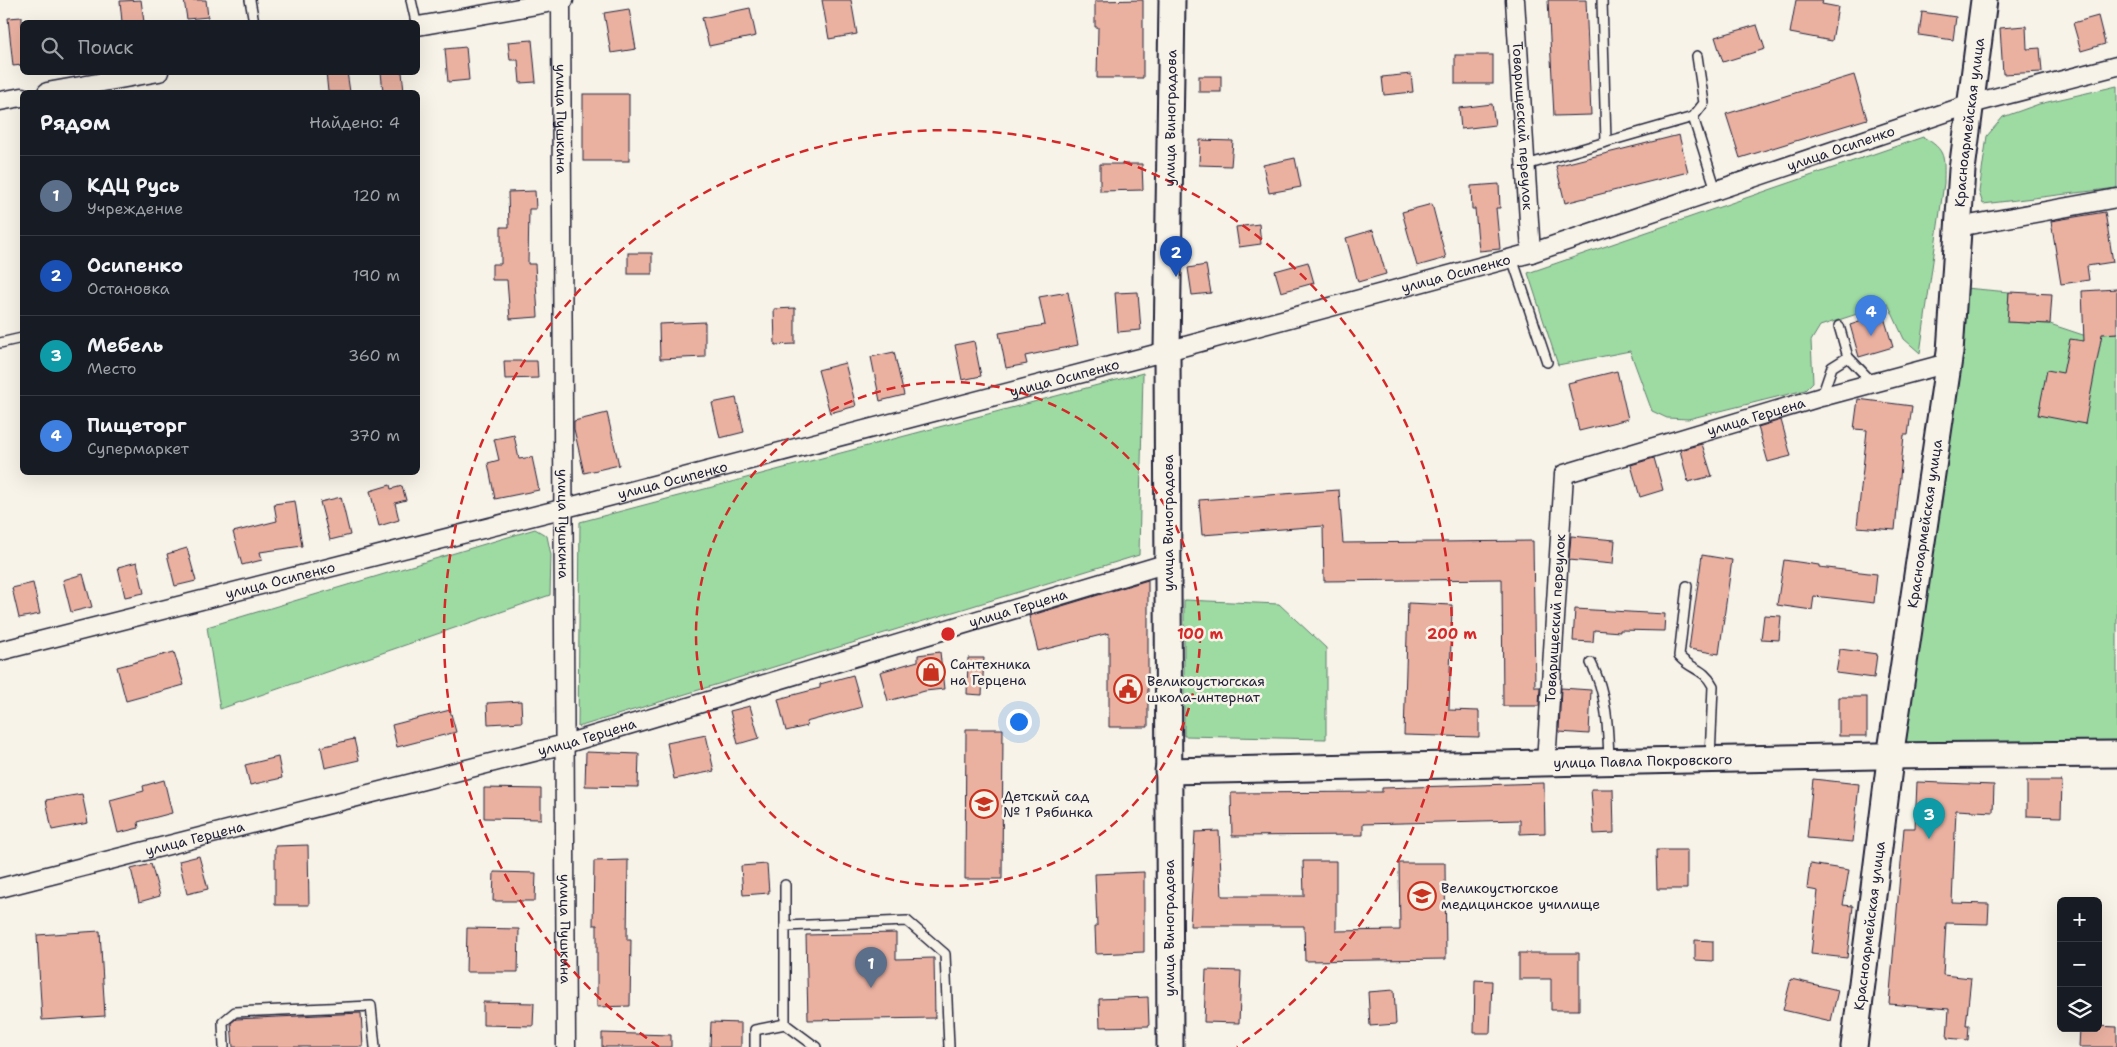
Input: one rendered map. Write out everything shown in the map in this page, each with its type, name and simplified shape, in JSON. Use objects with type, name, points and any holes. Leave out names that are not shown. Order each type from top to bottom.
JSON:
[{"type":"street","points":[[420,26],[562,0]]},
{"type":"street","name":"улица Пушкина","points":[[562,0],[566,1047]]},
{"type":"street","name":"улица Виноградова","points":[[1170,1047],[1168,351],[1172,0]]},
{"type":"street","name":"Товарищеский переулок","points":[[1515,0],[1531,253]]},
{"type":"street","name":"Красноармейская улица","points":[[1854,1047],[1890,756],[1948,363],[1962,170],[1984,0]]},
{"type":"street","name":"улица Осипенко","points":[[0,651],[564,508],[1168,351],[1531,253],[1971,104],[2117,66]]},
{"type":"street","points":[[57,90],[142,75]]},
{"type":"street","points":[[0,101],[20,97]]},
{"type":"street","points":[[1958,227],[2117,198]]},
{"type":"street","name":"улица Герцена","points":[[1564,474],[1821,397],[1948,363]]},
{"type":"street","name":"Товарищеский переулок","points":[[1546,763],[1564,474]]},
{"type":"street","name":"улица Герцена","points":[[0,888],[565,744],[1168,563]]},
{"type":"street","name":"улица Павла Покровского","points":[[1168,771],[1710,759],[2117,754]]},
{"type":"lane","points":[[250,0],[254,20]]},
{"type":"lane","points":[[412,0],[416,20]]},
{"type":"lane","points":[[1602,0],[1606,142]]},
{"type":"lane","points":[[1526,166],[1693,116],[1704,103],[1697,56]]},
{"type":"lane","points":[[1693,116],[1716,190]]},
{"type":"lane","points":[[1512,258],[1547,362]]},
{"type":"lane","points":[[1839,326],[1848,357],[1873,383]]},
{"type":"lane","points":[[0,343],[20,338]]},
{"type":"lane","points":[[1821,397],[1832,367],[1848,357]]},
{"type":"lane","points":[[1686,586],[1679,656],[1684,662],[1708,676],[1713,686],[1710,759]]},
{"type":"lane","points":[[1591,664],[1600,682],[1605,709],[1609,762]]},
{"type":"lane","points":[[785,885],[785,1024]]},
{"type":"lane","points":[[785,926],[907,921],[945,954],[949,1047]]},
{"type":"lane","points":[[224,1047],[224,1022],[235,1012],[371,1006],[374,1047]]},
{"type":"lane","points":[[755,1047],[756,1030],[785,1024],[816,1047]]},
{"type":"green space","points":[[2117,86],[2117,188],[1983,204],[1979,192],[1987,136],[2003,117],[2039,104]]},
{"type":"green space","points":[[1923,137],[1940,151],[1944,161],[1944,183],[1920,353],[1904,339],[1888,304],[1820,326],[1811,341],[1813,382],[1805,390],[1688,419],[1667,418],[1652,411],[1630,351],[1558,365],[1528,273]]},
{"type":"green space","points":[[1954,287],[2009,292],[2008,322],[2050,324],[2083,335],[2117,333],[2117,743],[1892,744]]},
{"type":"green space","points":[[1143,373],[1139,555],[578,727],[580,522]]},
{"type":"green space","points":[[535,529],[547,536],[551,555],[550,595],[220,709],[207,627]]},
{"type":"green space","points":[[1184,600],[1279,604],[1326,648],[1326,739],[1184,736]]},
{"type":"building","points":[[141,0],[144,20],[122,20],[120,1]]},
{"type":"building","points":[[184,0],[206,0],[208,17],[187,19]]},
{"type":"building","points":[[822,0],[851,0],[857,34],[829,39]]},
{"type":"building","points":[[1143,0],[1143,78],[1097,78],[1098,27],[1095,27],[1095,1]]},
{"type":"building","points":[[1548,0],[1586,0],[1591,115],[1554,116]]},
{"type":"building","points":[[1796,0],[1823,0],[1822,4],[1838,7],[1832,41],[1790,33]]},
{"type":"building","points":[[750,8],[756,36],[709,46],[702,18]]},
{"type":"building","points":[[629,9],[636,49],[611,53],[604,13]]},
{"type":"building","points":[[1922,12],[1956,17],[1953,40],[1919,35]]},
{"type":"building","points":[[2098,16],[2105,44],[2081,51],[2073,23]]},
{"type":"building","points":[[22,17],[22,20],[20,20],[20,65],[13,66],[8,18]]},
{"type":"building","points":[[1757,25],[1765,49],[1723,62],[1715,37]]},
{"type":"building","points":[[2026,26],[2027,49],[2040,48],[2042,72],[2003,74],[2000,28]]},
{"type":"building","points":[[532,40],[536,82],[520,83],[518,60],[510,60],[508,42]]},
{"type":"building","points":[[466,47],[469,80],[448,82],[445,49]]},
{"type":"building","points":[[1455,55],[1493,55],[1493,84],[1455,84]]},
{"type":"building","points":[[1411,74],[1413,92],[1384,95],[1382,77]]},
{"type":"building","points":[[326,75],[347,75],[350,90],[328,90]]},
{"type":"building","points":[[381,75],[402,75],[404,90],[383,90]]},
{"type":"building","points":[[1854,75],[1867,119],[1740,158],[1726,114]]},
{"type":"building","points":[[1199,76],[1221,76],[1221,92],[1199,92]]},
{"type":"building","points":[[583,94],[629,94],[629,161],[583,161]]},
{"type":"building","points":[[1492,104],[1495,125],[1461,129],[1459,108]]},
{"type":"building","points":[[1679,135],[1688,172],[1565,203],[1556,166]]},
{"type":"building","points":[[1200,140],[1233,141],[1231,166],[1199,165]]},
{"type":"building","points":[[1295,158],[1301,187],[1269,193],[1263,165]]},
{"type":"building","points":[[1100,164],[1142,164],[1143,190],[1100,191]]},
{"type":"building","points":[[1499,184],[1500,208],[1496,208],[1500,249],[1479,251],[1475,209],[1472,209],[1471,186]]},
{"type":"building","points":[[535,191],[536,209],[529,209],[528,264],[535,264],[538,317],[510,319],[507,280],[492,280],[492,264],[501,264],[501,227],[509,227],[508,192]]},
{"type":"building","points":[[1432,204],[1446,258],[1417,266],[1402,212]]},
{"type":"building","points":[[2105,212],[2113,262],[2087,266],[2089,280],[2061,284],[2051,221]]},
{"type":"building","points":[[1259,224],[1261,244],[1239,247],[1236,227]]},
{"type":"building","points":[[1373,230],[1386,274],[1358,282],[1346,238]]},
{"type":"building","points":[[628,253],[652,253],[652,274],[628,274]]},
{"type":"building","points":[[1308,262],[1314,283],[1281,292],[1275,271]]},
{"type":"building","points":[[1206,265],[1211,293],[1192,295],[1188,268]]},
{"type":"building","points":[[2117,289],[2117,333],[2102,334],[2085,424],[2038,415],[2047,370],[2063,373],[2070,339],[2084,341],[2082,291]]},
{"type":"building","points":[[1068,292],[1078,345],[1025,356],[1027,364],[1006,368],[999,333],[1045,325],[1039,297]]},
{"type":"building","points":[[1138,292],[1141,330],[1118,332],[1115,293]]},
{"type":"building","points":[[2009,292],[2052,294],[2050,324],[2007,322]]},
{"type":"building","points":[[795,308],[795,344],[775,345],[774,309]]},
{"type":"building","points":[[1883,314],[1893,347],[1859,357],[1850,325]]},
{"type":"building","points":[[705,322],[705,357],[660,359],[659,324]]},
{"type":"building","points":[[974,341],[981,376],[962,380],[955,345]]},
{"type":"building","points":[[894,352],[904,395],[880,401],[871,357]]},
{"type":"building","points":[[504,361],[537,361],[538,378],[505,379]]},
{"type":"building","points":[[845,363],[856,406],[830,413],[818,370]]},
{"type":"building","points":[[1617,371],[1628,419],[1579,431],[1568,383]]},
{"type":"building","points":[[736,398],[744,432],[720,438],[712,403]]},
{"type":"building","points":[[1858,399],[1912,406],[1908,435],[1904,435],[1895,530],[1857,527],[1867,430],[1854,429]]},
{"type":"building","points":[[607,413],[619,465],[584,473],[574,429],[574,421]]},
{"type":"building","points":[[1781,420],[1791,456],[1768,462],[1758,427]]},
{"type":"building","points":[[514,435],[519,459],[532,457],[539,490],[495,499],[488,463],[499,460],[494,439]]},
{"type":"building","points":[[1702,444],[1712,476],[1688,482],[1680,450]]},
{"type":"building","points":[[1654,458],[1663,490],[1640,497],[1631,465]]},
{"type":"building","points":[[390,485],[391,489],[402,486],[406,500],[395,503],[399,520],[379,526],[370,491]]},
{"type":"building","points":[[1339,490],[1343,543],[1533,541],[1535,687],[1540,687],[1539,706],[1503,706],[1502,579],[1324,581],[1323,526],[1202,535],[1199,500]]},
{"type":"building","points":[[341,497],[350,535],[330,540],[320,502]]},
{"type":"building","points":[[295,501],[302,546],[260,552],[262,560],[242,565],[233,532],[277,521],[274,504]]},
{"type":"building","points":[[1571,536],[1615,540],[1613,564],[1569,560]]},
{"type":"building","points":[[187,548],[196,581],[175,586],[167,554]]},
{"type":"building","points":[[1702,555],[1732,560],[1719,654],[1689,649]]},
{"type":"building","points":[[1784,560],[1819,565],[1819,567],[1877,574],[1874,603],[1814,596],[1812,610],[1777,605]]},
{"type":"building","points":[[137,562],[144,593],[125,597],[118,567]]},
{"type":"building","points":[[83,574],[92,607],[71,612],[63,580]]},
{"type":"building","name":"Великоустюгская школа-интернат","points":[[1148,580],[1148,727],[1109,727],[1109,633],[1038,651],[1029,616]]},
{"type":"building","points":[[33,583],[40,614],[19,618],[12,588]]},
{"type":"building","points":[[1408,603],[1452,605],[1449,710],[1479,711],[1479,737],[1404,735]]},
{"type":"building","points":[[1575,609],[1665,614],[1664,631],[1620,630],[1620,632],[1594,630],[1593,642],[1573,641]]},
{"type":"building","points":[[1764,615],[1781,616],[1779,640],[1761,639]]},
{"type":"building","points":[[1840,649],[1877,654],[1874,678],[1836,673]]},
{"type":"building","points":[[174,652],[184,685],[126,701],[117,667]]},
{"type":"building","points":[[940,652],[944,689],[925,691],[888,701],[880,672],[918,661],[918,655]]},
{"type":"building","points":[[968,658],[984,658],[982,695],[967,694]]},
{"type":"building","points":[[853,675],[862,707],[806,722],[807,726],[786,731],[778,699],[820,688],[820,684]]},
{"type":"building","points":[[1561,688],[1591,690],[1589,734],[1559,732]]},
{"type":"building","points":[[1839,697],[1867,697],[1867,736],[1839,736]]},
{"type":"building","points":[[521,701],[522,722],[488,724],[487,703]]},
{"type":"building","points":[[750,706],[759,738],[738,744],[730,711]]},
{"type":"building","points":[[450,710],[456,732],[397,747],[392,725]]},
{"type":"building","name":"Детский сад № 1 Рябинка","points":[[966,729],[1003,729],[1002,879],[965,879]]},
{"type":"building","points":[[706,735],[714,771],[674,779],[667,743]]},
{"type":"building","points":[[354,739],[359,760],[325,768],[321,747]]},
{"type":"building","points":[[586,752],[639,754],[638,787],[585,786]]},
{"type":"building","points":[[278,757],[282,778],[250,785],[245,765]]},
{"type":"building","points":[[1813,779],[1859,784],[1853,842],[1807,838]]},
{"type":"building","points":[[164,780],[172,813],[138,822],[139,828],[118,833],[110,800],[144,791],[143,786]]},
{"type":"building","points":[[2027,781],[2062,781],[2061,817],[2027,816]]},
{"type":"building","points":[[1917,782],[1994,785],[1993,812],[1956,810],[1952,903],[1989,904],[1988,924],[1946,923],[1943,975],[1971,978],[1966,1025],[1969,1025],[1968,1040],[1947,1038],[1949,1009],[1889,1004],[1904,828],[1915,828]]},
{"type":"building","points":[[1544,783],[1545,833],[1520,834],[1520,820],[1363,824],[1363,835],[1232,836],[1231,793],[1382,792],[1382,788]]},
{"type":"building","points":[[484,788],[541,789],[541,819],[484,818]]},
{"type":"building","points":[[1591,789],[1613,789],[1614,833],[1594,834]]},
{"type":"building","points":[[82,794],[88,823],[52,830],[46,800]]},
{"type":"building","name":"Великоустюгское медицинское училище","points":[[1219,831],[1222,896],[1304,896],[1303,861],[1336,861],[1336,931],[1400,930],[1399,863],[1445,863],[1446,959],[1305,961],[1304,926],[1190,926],[1195,832]]},
{"type":"building","points":[[308,845],[309,905],[275,905],[275,846]]},
{"type":"building","points":[[1656,850],[1687,850],[1687,889],[1657,889]]},
{"type":"building","points":[[199,856],[208,889],[187,894],[179,861]]},
{"type":"building","points":[[628,860],[627,940],[631,940],[630,1006],[597,1007],[597,925],[593,925],[594,861]]},
{"type":"building","points":[[151,864],[160,896],[139,902],[131,869]]},
{"type":"building","points":[[767,864],[769,893],[743,895],[741,866]]},
{"type":"building","points":[[1810,864],[1849,870],[1843,905],[1853,906],[1847,958],[1811,954],[1818,891],[1807,889]]},
{"type":"building","points":[[494,872],[536,873],[535,901],[493,901]]},
{"type":"building","points":[[1144,872],[1144,952],[1096,954],[1095,874]]},
{"type":"building","points":[[467,928],[519,929],[518,972],[466,972]]},
{"type":"building","points":[[100,931],[105,1016],[42,1020],[37,935]]},
{"type":"building","points":[[896,933],[896,959],[934,958],[935,1018],[808,1020],[806,935]]},
{"type":"building","points":[[1695,940],[1713,941],[1713,961],[1695,960]]},
{"type":"building","points":[[1519,953],[1579,953],[1579,1010],[1551,1010],[1551,979],[1519,979]]},
{"type":"building","points":[[1206,970],[1241,971],[1239,1023],[1204,1022]]},
{"type":"building","points":[[1791,979],[1838,990],[1831,1021],[1783,1010]]},
{"type":"building","points":[[1475,980],[1492,981],[1490,1033],[1474,1033]]},
{"type":"building","points":[[1394,990],[1396,1024],[1370,1026],[1368,992]]},
{"type":"building","points":[[1148,997],[1149,1026],[1100,1027],[1099,999]]},
{"type":"building","points":[[483,1002],[534,1003],[533,1026],[483,1025]]},
{"type":"building","points":[[361,1013],[363,1047],[233,1047],[231,1023],[236,1019]]},
{"type":"building","points":[[711,1022],[741,1023],[741,1047],[710,1047]]},
{"type":"building","points":[[2102,1026],[2117,1027],[2117,1047],[2079,1047],[2080,1032],[2102,1032]]},
{"type":"building","points":[[602,1033],[671,1035],[671,1047],[602,1047]]},
{"type":"place","name":"Осипенко","points":[[1176,277]]},
{"type":"place","name":"Пищеторг","points":[[1871,336]]},
{"type":"place","name":"Сантехника на Герцена","points":[[931,672]]},
{"type":"place","name":"Великоустюгская школа-интернат","points":[[1128,689]]},
{"type":"place","name":"Детский сад № 1 Рябинка","points":[[984,804]]},
{"type":"place","name":"Мебель","points":[[1929,839]]},
{"type":"place","name":"Великоустюгское медицинское училище","points":[[1422,896]]},
{"type":"place","name":"КДЦ Русь","points":[[871,988]]}]
